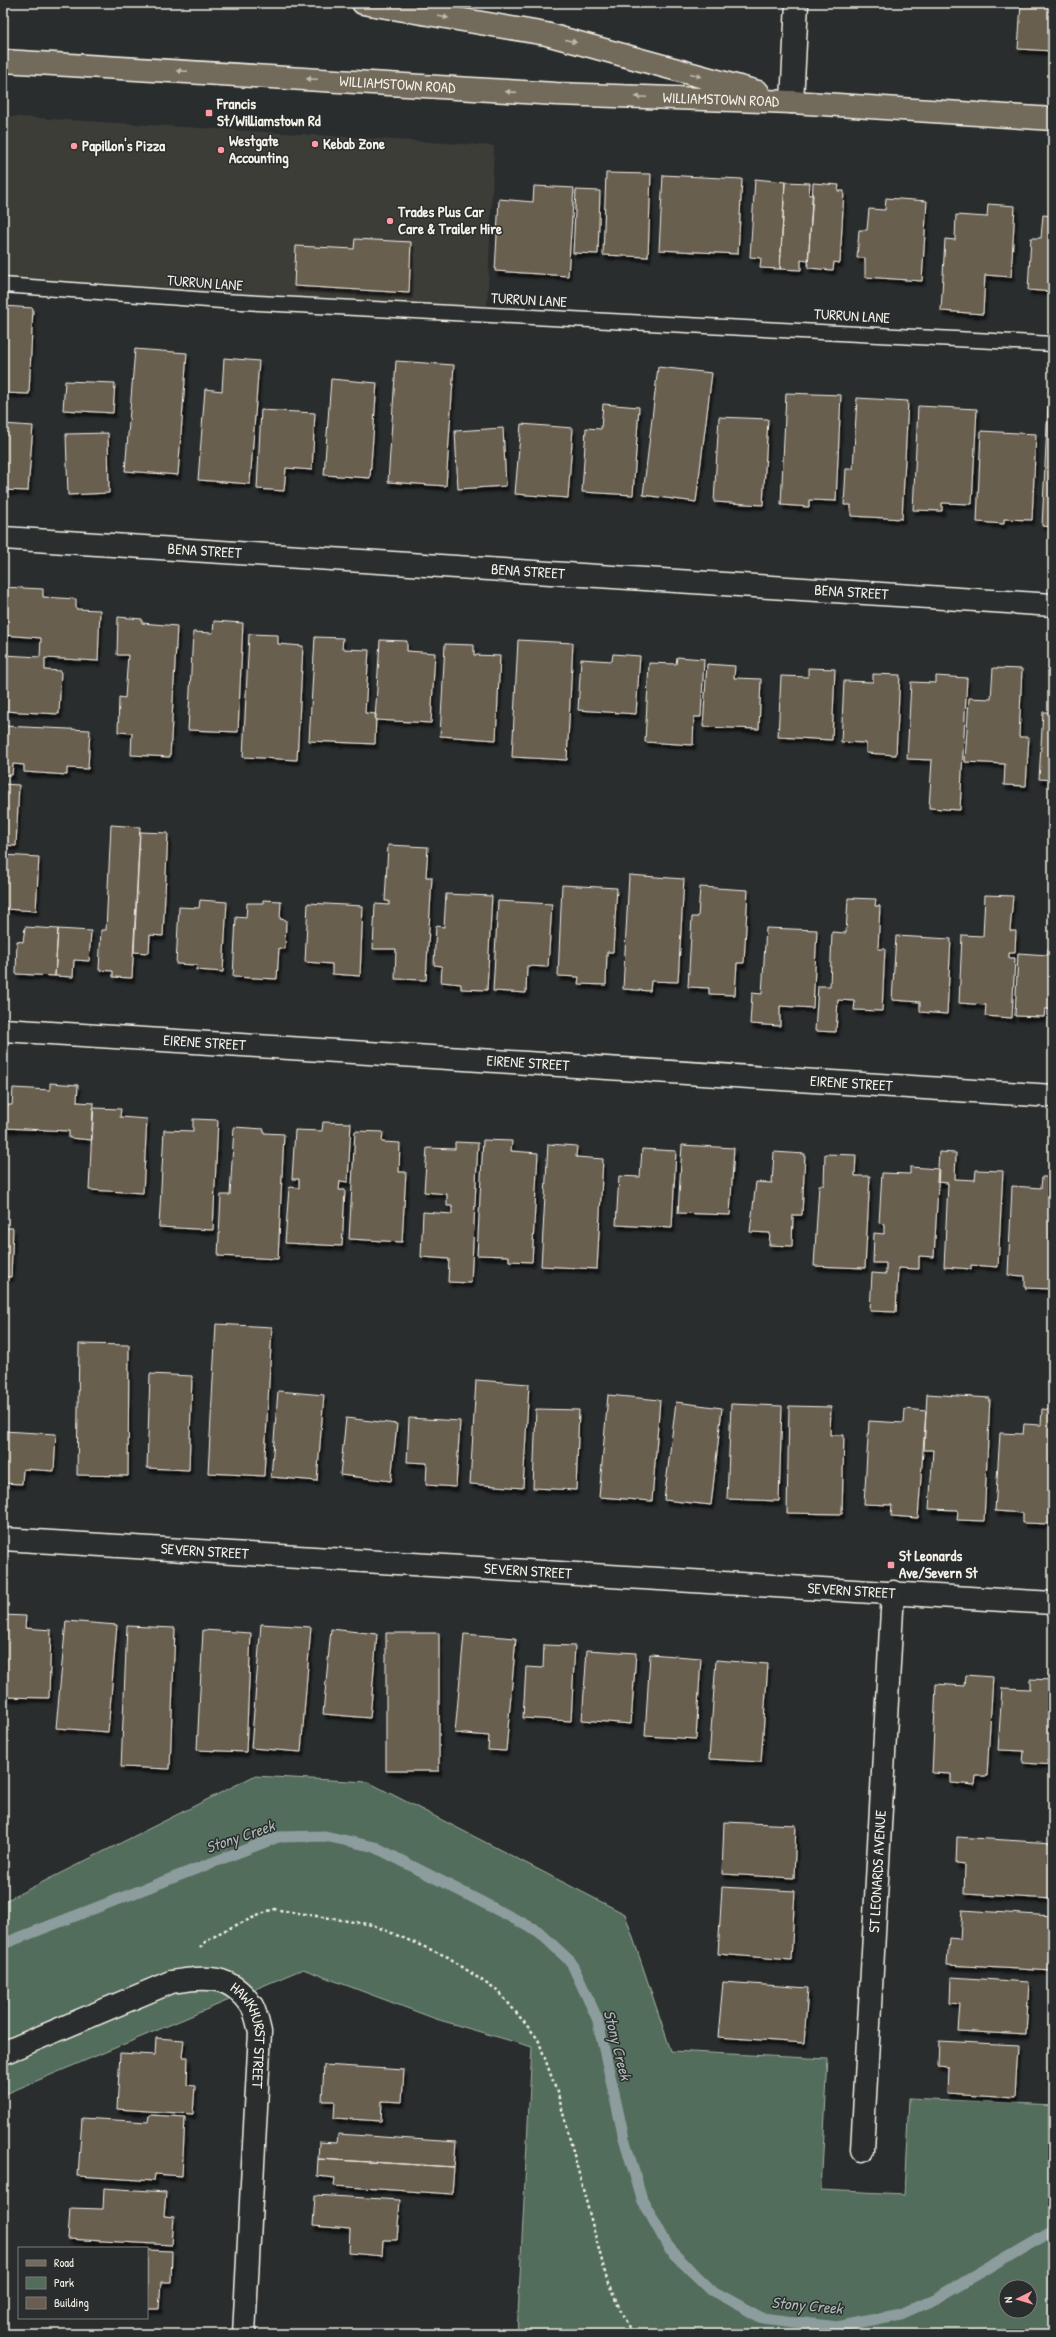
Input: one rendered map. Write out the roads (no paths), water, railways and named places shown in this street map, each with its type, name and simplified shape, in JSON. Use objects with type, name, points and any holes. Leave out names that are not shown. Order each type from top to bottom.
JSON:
[{"type":"main road","name":"WILLIAMSTOWN ROAD","points":[[363,3],[546,34],[792,102]]},
{"type":"main road","name":"WILLIAMSTOWN ROAD","points":[[3,61],[556,94],[792,102],[1053,119]]},
{"type":"street","points":[[792,102],[797,3]]},
{"type":"street","name":"BENA STREET","points":[[3,538],[1053,605]]},
{"type":"street","name":"EIRENE STREET","points":[[3,1030],[1053,1096]]},
{"type":"street","name":"SEVERN STREET","points":[[3,1539],[1053,1603]]},
{"type":"street","name":"ST LEONARDS AVENUE","points":[[862,2150],[892,1592]]},
{"type":"street","name":"HAWKHURST STREET","points":[[3,2053],[171,1982],[200,1978],[220,1979],[236,1988],[252,2007],[260,2032],[244,2334]]},
{"type":"lane","name":"TURRUN LANE","points":[[3,285],[222,302],[1053,344]]},
{"type":"waterway","name":"Stony Creek","points":[[3,1944],[278,1837],[325,1836],[375,1847],[538,1931],[571,1962],[597,2018],[624,2138],[642,2199],[670,2250],[711,2290],[762,2318],[837,2327],[901,2314],[937,2298],[1053,2230]]},
{"type":"place","name":"Francis St/Williamstown Rd","points":[[209,113]]},
{"type":"place","name":"Kebab Zone","points":[[315,144]]},
{"type":"place","name":"Papillon's Pizza","points":[[74,146]]},
{"type":"place","name":"Westgate Accounting","points":[[221,150]]},
{"type":"place","name":"Trades Plus Car Care & Trailer Hire","points":[[390,221]]},
{"type":"place","name":"St Leonards Ave/Severn St","points":[[891,1565]]}]
